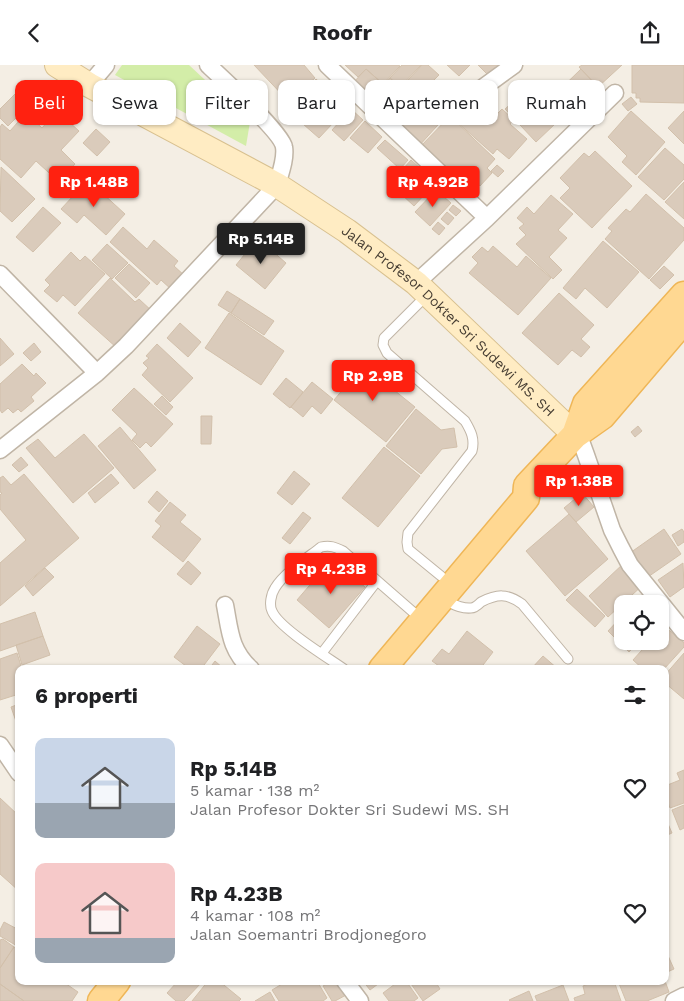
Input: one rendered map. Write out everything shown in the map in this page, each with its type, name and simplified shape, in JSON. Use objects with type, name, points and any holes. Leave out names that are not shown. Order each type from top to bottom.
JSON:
[{"type":"main road","name":"Jalan Profesor Dokter Sri Sudewi MS. SH","points":[[57,65],[89,85],[277,185],[347,231],[422,288],[575,435]]},
{"type":"main road","points":[[575,435],[586,404],[684,295]]},
{"type":"main road","points":[[370,665],[412,612],[442,587],[526,498],[520,486],[575,435],[602,416],[684,319]]},
{"type":"main road","points":[[385,665],[442,587]]},
{"type":"main road","points":[[101,1001],[114,985]]},
{"type":"main road","points":[[117,1001],[129,985]]},
{"type":"street","points":[[89,85],[106,65]]},
{"type":"street","points":[[0,450],[97,373],[126,346],[277,185],[284,155],[282,141],[262,118],[208,65]]},
{"type":"street","points":[[327,65],[487,218]]},
{"type":"street","points":[[493,80],[514,65]]},
{"type":"street","points":[[422,288],[487,218],[616,93]]},
{"type":"street","points":[[0,273],[97,373]]},
{"type":"street","points":[[575,435],[586,455],[612,530],[630,565],[684,632]]},
{"type":"street","points":[[225,605],[235,649],[247,665]]},
{"type":"street","points":[[0,745],[15,767]]},
{"type":"street","points":[[348,985],[360,1001]]},
{"type":"street","points":[[674,1001],[684,996]]},
{"type":"lane","points":[[422,288],[384,338],[383,345],[387,353],[465,421],[471,430],[473,439],[472,451],[408,533],[408,549],[462,608],[473,608],[482,602],[500,595],[513,597],[522,604],[568,659]]},
{"type":"lane","points":[[338,665],[283,625],[272,613],[270,603],[274,589],[283,578],[321,547],[328,545],[343,551],[412,612]]},
{"type":"lane","points":[[322,653],[377,581]]},
{"type":"green space","points":[[122,65],[189,65],[205,80],[186,80],[186,113],[176,108],[176,80],[124,80],[115,75]]},
{"type":"green space","points":[[207,125],[250,125],[246,146]]},
{"type":"building","points":[[254,65],[304,65],[315,78],[313,80],[278,80],[278,90]]},
{"type":"building","points":[[345,65],[400,66],[387,80],[378,80],[366,69],[358,77]]},
{"type":"building","points":[[402,65],[421,65],[407,80],[392,80],[390,78]]},
{"type":"building","points":[[422,65],[428,65],[439,75],[434,80],[408,80]]},
{"type":"building","points":[[447,65],[470,65],[459,76]]},
{"type":"building","points":[[478,65],[501,65],[489,76]]},
{"type":"building","points":[[582,65],[622,65],[605,81],[591,80],[579,67]]},
{"type":"building","points":[[632,65],[684,65],[684,103],[640,102],[640,98],[636,98],[636,93],[632,93]]},
{"type":"building","points":[[366,69],[378,80],[365,80],[365,95],[355,87],[355,81]]},
{"type":"building","points":[[581,69],[591,80],[570,80]]},
{"type":"building","points":[[15,94],[15,119],[8,126],[0,118],[0,109]]},
{"type":"building","points":[[631,97],[637,104],[628,111],[622,104]]},
{"type":"building","points":[[502,109],[508,114],[508,125],[511,125],[527,139],[509,159],[497,149],[493,154],[460,125],[498,125],[498,113]]},
{"type":"building","points":[[631,111],[665,142],[636,175],[622,162],[627,156],[608,137]]},
{"type":"building","points":[[684,111],[684,144],[668,128]]},
{"type":"building","points":[[355,113],[363,120],[344,141],[332,130],[337,125],[355,125]]},
{"type":"building","points":[[365,121],[365,125],[369,125],[382,137],[368,153],[350,138]]},
{"type":"building","points":[[2,124],[10,131],[15,125],[39,125],[42,128],[45,125],[72,125],[79,131],[61,150],[75,164],[59,182],[36,161],[21,178],[0,159],[0,127]]},
{"type":"building","points":[[304,125],[331,125],[319,138]]},
{"type":"building","points":[[394,125],[438,125],[418,147]]},
{"type":"building","points":[[441,125],[459,125],[495,159],[487,168],[492,173],[480,186],[475,181],[471,184],[467,181],[460,188],[419,148]]},
{"type":"building","points":[[520,125],[554,125],[536,142]]},
{"type":"building","points":[[96,129],[110,142],[97,156],[83,143]]},
{"type":"building","points":[[385,140],[408,160],[400,169],[377,148]]},
{"type":"building","points":[[665,148],[684,165],[684,179],[664,200],[638,177]]},
{"type":"building","points":[[595,151],[632,186],[592,228],[560,198],[570,188],[560,178],[584,153],[589,157]]},
{"type":"building","points":[[411,160],[420,168],[396,194],[387,187]]},
{"type":"building","points":[[497,165],[504,171],[498,177],[491,171]]},
{"type":"building","points":[[1,167],[35,199],[12,222],[0,211]]},
{"type":"building","points":[[422,168],[437,181],[414,206],[400,193]]},
{"type":"building","points":[[88,180],[125,214],[106,235],[84,215],[77,223],[61,209]]},
{"type":"building","points":[[684,182],[684,219],[665,202]]},
{"type":"building","points":[[436,190],[451,203],[430,226],[415,212]]},
{"type":"building","points":[[646,194],[684,228],[684,240],[649,279],[605,239],[612,231],[608,228],[626,209],[630,212]]},
{"type":"building","points":[[551,195],[573,214],[558,230],[567,238],[549,257],[562,270],[553,279],[516,244],[526,235],[519,228],[524,224],[517,218],[527,207],[534,214]]},
{"type":"building","points":[[453,205],[461,211],[456,216],[449,210]]},
{"type":"building","points":[[43,207],[61,223],[33,252],[16,237]]},
{"type":"building","points":[[447,212],[454,218],[448,225],[441,219]]},
{"type":"building","points":[[438,222],[445,228],[439,235],[432,229]]},
{"type":"building","points":[[123,227],[147,249],[154,240],[178,261],[174,266],[185,276],[172,290],[161,280],[157,285],[110,242]]},
{"type":"building","points":[[603,241],[639,272],[607,308],[585,288],[576,299],[563,288]]},
{"type":"building","points":[[107,244],[128,263],[112,279],[92,260]]},
{"type":"building","points":[[253,244],[266,254],[270,249],[286,263],[265,289],[236,265]]},
{"type":"building","points":[[493,246],[517,267],[526,256],[551,278],[518,315],[469,273],[478,263],[472,257],[482,247],[488,252]]},
{"type":"building","points":[[71,252],[80,261],[85,256],[105,274],[75,306],[63,295],[57,302],[44,291],[50,285],[45,280]]},
{"type":"building","points":[[129,264],[150,283],[136,298],[115,278]]},
{"type":"building","points":[[664,266],[674,275],[660,289],[650,280]]},
{"type":"building","points":[[110,278],[135,302],[139,299],[154,313],[117,348],[78,313]]},
{"type":"building","points":[[227,291],[240,299],[231,313],[218,305]]},
{"type":"building","points":[[559,293],[594,325],[581,339],[590,347],[581,357],[572,350],[558,365],[522,333]]},
{"type":"building","points":[[240,299],[274,321],[264,335],[231,313]]},
{"type":"building","points":[[229,313],[284,351],[261,385],[205,348]]},
{"type":"building","points":[[180,323],[201,342],[188,357],[167,338]]},
{"type":"building","points":[[0,338],[14,354],[0,366]]},
{"type":"building","points":[[34,343],[41,352],[31,361],[23,353]]},
{"type":"building","points":[[157,344],[193,378],[170,402],[142,375],[148,368],[143,363],[149,358],[146,356]]},
{"type":"building","points":[[22,364],[34,376],[36,373],[46,383],[31,397],[34,401],[21,412],[18,409],[13,413],[8,408],[2,413],[0,410],[0,384]]},
{"type":"building","points":[[363,365],[415,407],[386,442],[334,400],[344,388],[339,383],[352,366],[358,371]]},
{"type":"building","points":[[286,378],[303,392],[290,408],[273,394]]},
{"type":"building","points":[[312,382],[333,399],[321,414],[312,406],[303,417],[291,407]]},
{"type":"building","points":[[134,388],[173,424],[151,447],[146,442],[140,448],[132,440],[137,434],[112,410]]},
{"type":"building","points":[[162,396],[173,407],[166,415],[154,404]]},
{"type":"building","points":[[416,409],[441,430],[454,428],[457,447],[442,449],[421,474],[386,446]]},
{"type":"building","points":[[201,416],[212,416],[211,444],[201,444]]},
{"type":"building","points":[[638,426],[642,431],[635,437],[631,432]]},
{"type":"building","points":[[120,427],[156,470],[134,489],[98,446]]},
{"type":"building","points":[[84,434],[114,468],[73,503],[26,448],[38,439],[55,458]]},
{"type":"building","points":[[384,447],[420,476],[378,527],[342,498]]},
{"type":"building","points":[[21,457],[28,465],[19,472],[12,465]]},
{"type":"building","points":[[294,471],[310,484],[292,505],[277,493]]},
{"type":"building","points":[[24,474],[79,538],[0,606],[0,563],[26,540],[0,509],[0,495],[2,493],[0,492],[0,478],[3,476],[11,485]]},
{"type":"building","points":[[111,474],[119,483],[95,503],[88,493]]},
{"type":"building","points":[[157,491],[168,501],[159,512],[148,502]]},
{"type":"building","points":[[582,493],[594,507],[576,522],[564,508]]},
{"type":"building","points":[[170,502],[186,515],[180,522],[201,539],[183,562],[152,537],[161,526],[155,521]]},
{"type":"building","points":[[303,512],[311,518],[290,544],[282,538]]},
{"type":"building","points":[[569,514],[608,559],[565,596],[526,551]]},
{"type":"building","points":[[664,529],[681,554],[645,579],[627,555]]},
{"type":"building","points":[[682,529],[684,532],[684,542],[678,546],[672,535]]},
{"type":"building","points":[[188,561],[201,573],[191,585],[177,574]]},
{"type":"building","points":[[624,563],[644,584],[632,595],[614,595],[614,612],[608,617],[589,596]]},
{"type":"building","points":[[683,563],[684,587],[670,597],[658,580]]},
{"type":"building","points":[[339,565],[365,587],[329,628],[297,600],[326,566],[333,572]]},
{"type":"building","points":[[45,568],[54,577],[33,596],[25,586]]},
{"type":"building","points":[[577,589],[605,616],[595,627],[566,600]]},
{"type":"building","points":[[35,612],[43,636],[0,651],[0,624]]},
{"type":"building","points":[[614,625],[614,637],[608,631]]},
{"type":"building","points":[[197,626],[220,644],[204,665],[185,665],[174,657]]},
{"type":"building","points":[[669,630],[684,643],[684,647],[668,665],[639,665],[633,660],[642,650],[669,650]]},
{"type":"building","points":[[467,631],[493,652],[483,665],[438,665],[432,661],[442,649],[449,654]]},
{"type":"building","points":[[43,636],[50,655],[22,665],[16,645]]},
{"type":"building","points":[[17,653],[21,665],[15,665],[15,695],[0,700],[0,659]]},
{"type":"building","points":[[684,653],[684,699],[669,686],[669,670]]},
{"type":"building","points":[[543,656],[553,665],[535,665]]},
{"type":"building","points":[[15,706],[15,718],[11,707]]},
{"type":"building","points":[[684,770],[684,803],[670,808],[669,784],[680,780],[677,773]]},
{"type":"building","points":[[0,798],[15,812],[15,887],[0,874]]},
{"type":"building","points":[[684,805],[684,828],[680,830],[672,810]]},
{"type":"building","points":[[4,922],[15,928],[15,945],[0,936],[0,930]]},
{"type":"building","points":[[3,939],[14,947],[0,968],[0,940]]},
{"type":"building","points":[[14,947],[15,985],[68,985],[78,992],[72,1001],[24,1001],[0,984],[0,968]]},
{"type":"building","points":[[669,958],[674,969],[669,971]]},
{"type":"building","points":[[0,984],[24,1001],[0,1001]]},
{"type":"building","points":[[174,985],[199,985],[184,1001],[176,1001],[167,993]]},
{"type":"building","points":[[205,985],[224,985],[241,999],[239,1001],[192,1001]]},
{"type":"building","points":[[280,985],[319,985],[327,998],[323,1001],[279,1001],[272,990]]},
{"type":"building","points":[[341,985],[346,995],[332,1001],[323,986]]},
{"type":"building","points":[[366,985],[377,985],[370,990]]},
{"type":"building","points":[[394,985],[409,985],[418,998],[414,1001],[389,1001],[383,993]]},
{"type":"building","points":[[412,985],[438,985],[440,989],[423,1001]]},
{"type":"building","points":[[563,985],[569,1001],[537,1001],[535,996]]},
{"type":"building","points":[[615,985],[621,1001],[575,1001],[574,998],[585,994],[583,986]]},
{"type":"building","points":[[620,985],[666,985],[669,992],[647,1001],[626,1001]]},
{"type":"building","points":[[529,991],[533,1001],[509,1000]]},
{"type":"building","points":[[270,992],[275,1001],[255,1001]]}]
